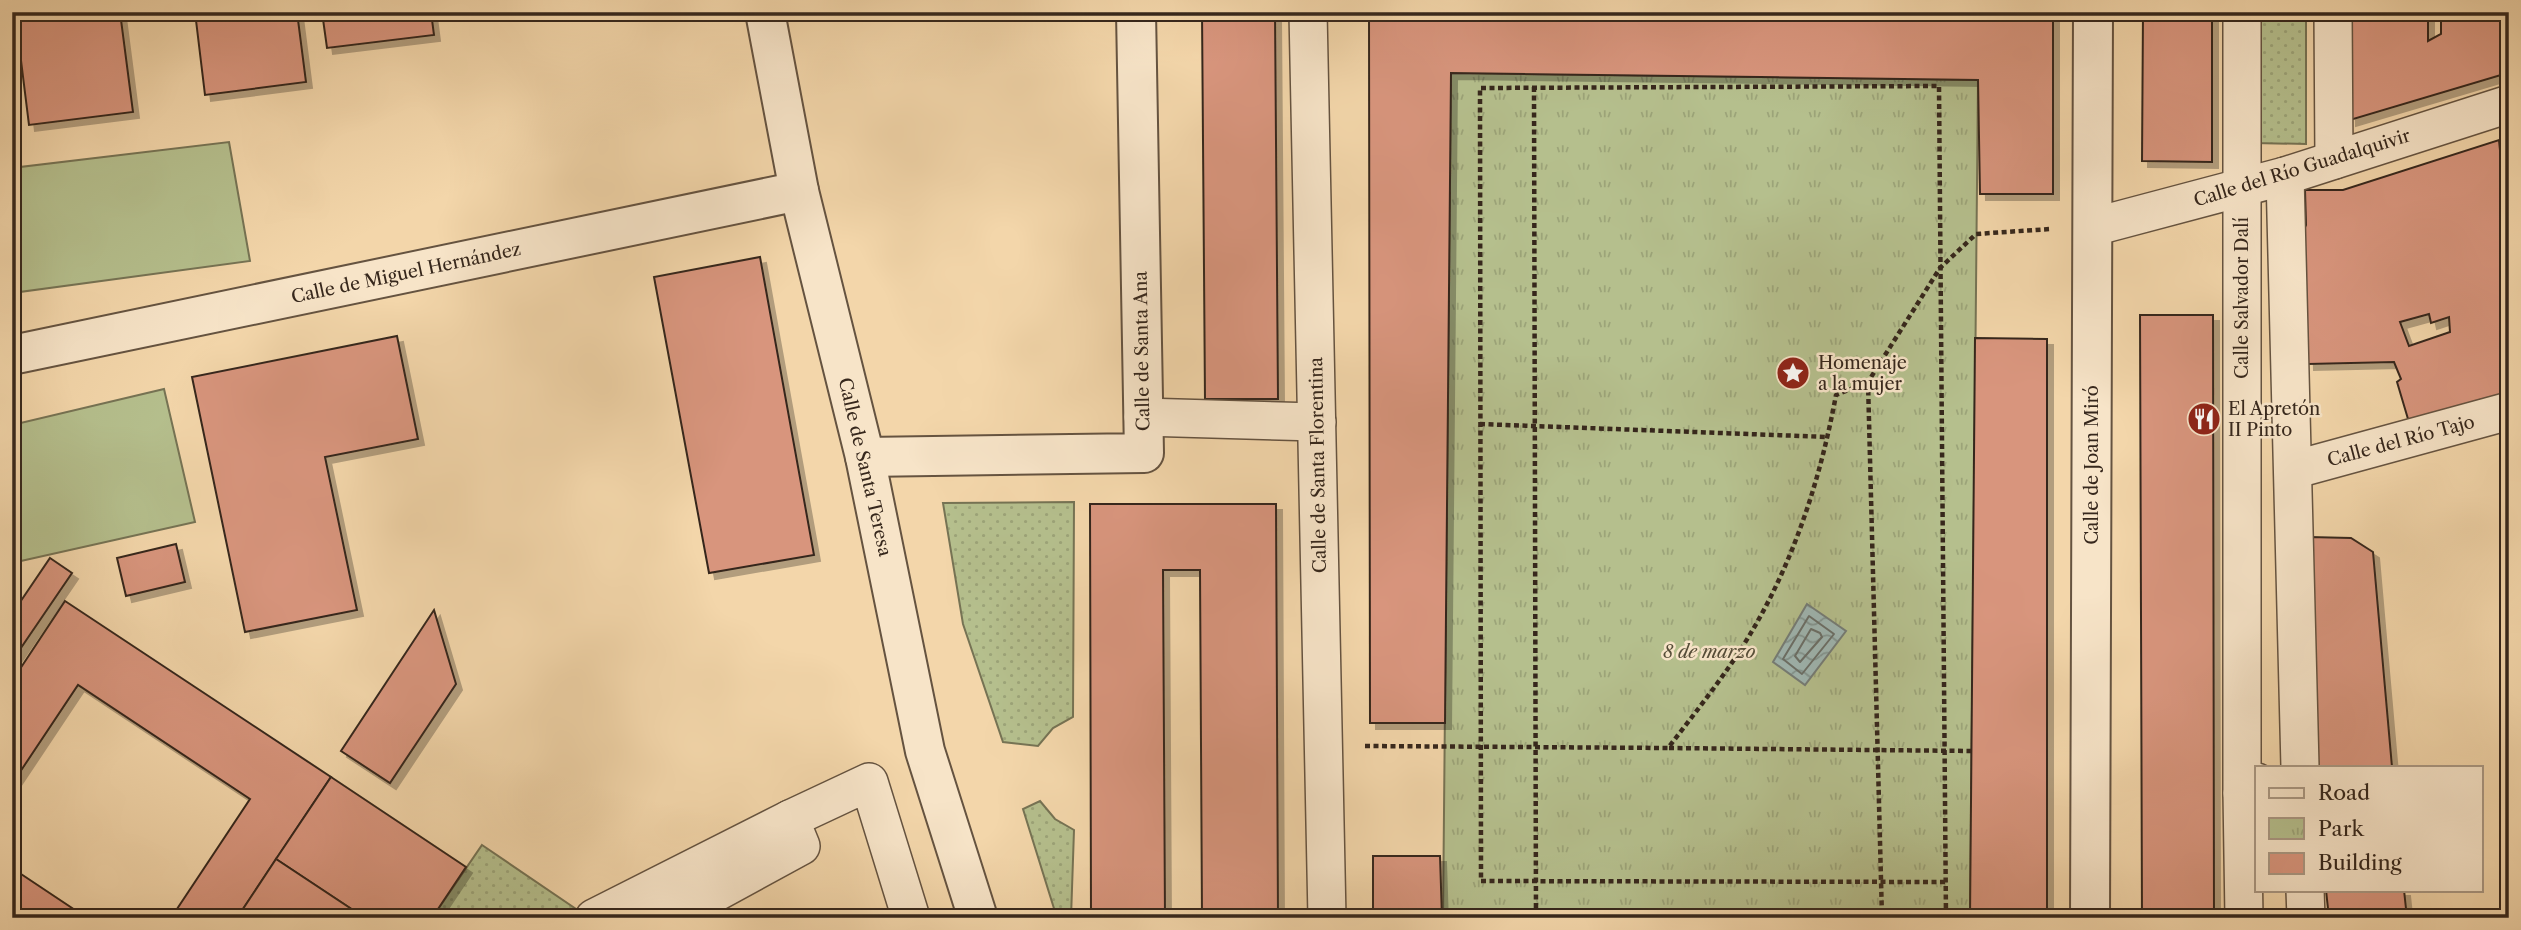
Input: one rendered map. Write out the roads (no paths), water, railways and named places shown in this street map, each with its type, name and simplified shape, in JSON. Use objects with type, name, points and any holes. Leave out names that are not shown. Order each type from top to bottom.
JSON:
[{"type":"street","name":"Calle de Santa Teresa","points":[[765,12],[799,191],[865,457],[925,751],[978,918]]},
{"type":"street","name":"Calle de Santa Ana","points":[[865,457],[1144,453],[1136,12]]},
{"type":"street","name":"Calle de Santa Florentina","points":[[1308,12],[1327,918]]},
{"type":"street","name":"Calle de Joan Miró","points":[[2090,918],[2093,12]]},
{"type":"street","name":"Calle Salvador Dalí","points":[[2242,12],[2250,788],[2244,918]]},
{"type":"street","points":[[2333,12],[2334,160]]},
{"type":"street","name":"Calle del Río Guadalquivir","points":[[2093,227],[2286,176],[2509,104]]},
{"type":"street","points":[[2286,176],[2293,470],[2291,760]]},
{"type":"street","name":"Calle de Miguel Hernández","points":[[12,355],[799,191]]},
{"type":"street","name":"Calle del Río Tajo","points":[[2293,470],[2509,411]]},
{"type":"street","points":[[1143,418],[1317,422]]},
{"type":"street","points":[[594,918],[869,782],[911,918]]},
{"type":"street","points":[[669,918],[801,846],[790,819]]},
{"type":"street","points":[[2305,892],[2306,918]]},
{"type":"water","points":[[1807,604],[1846,631],[1805,685],[1773,662]]},
{"type":"place","name":"Homenaje a la mujer","points":[[1793,373]]},
{"type":"place","name":"El Apretón II Pinto","points":[[2204,419]]},
{"type":"park label","name":"8 de marzo","points":[[1709,652]]}]
